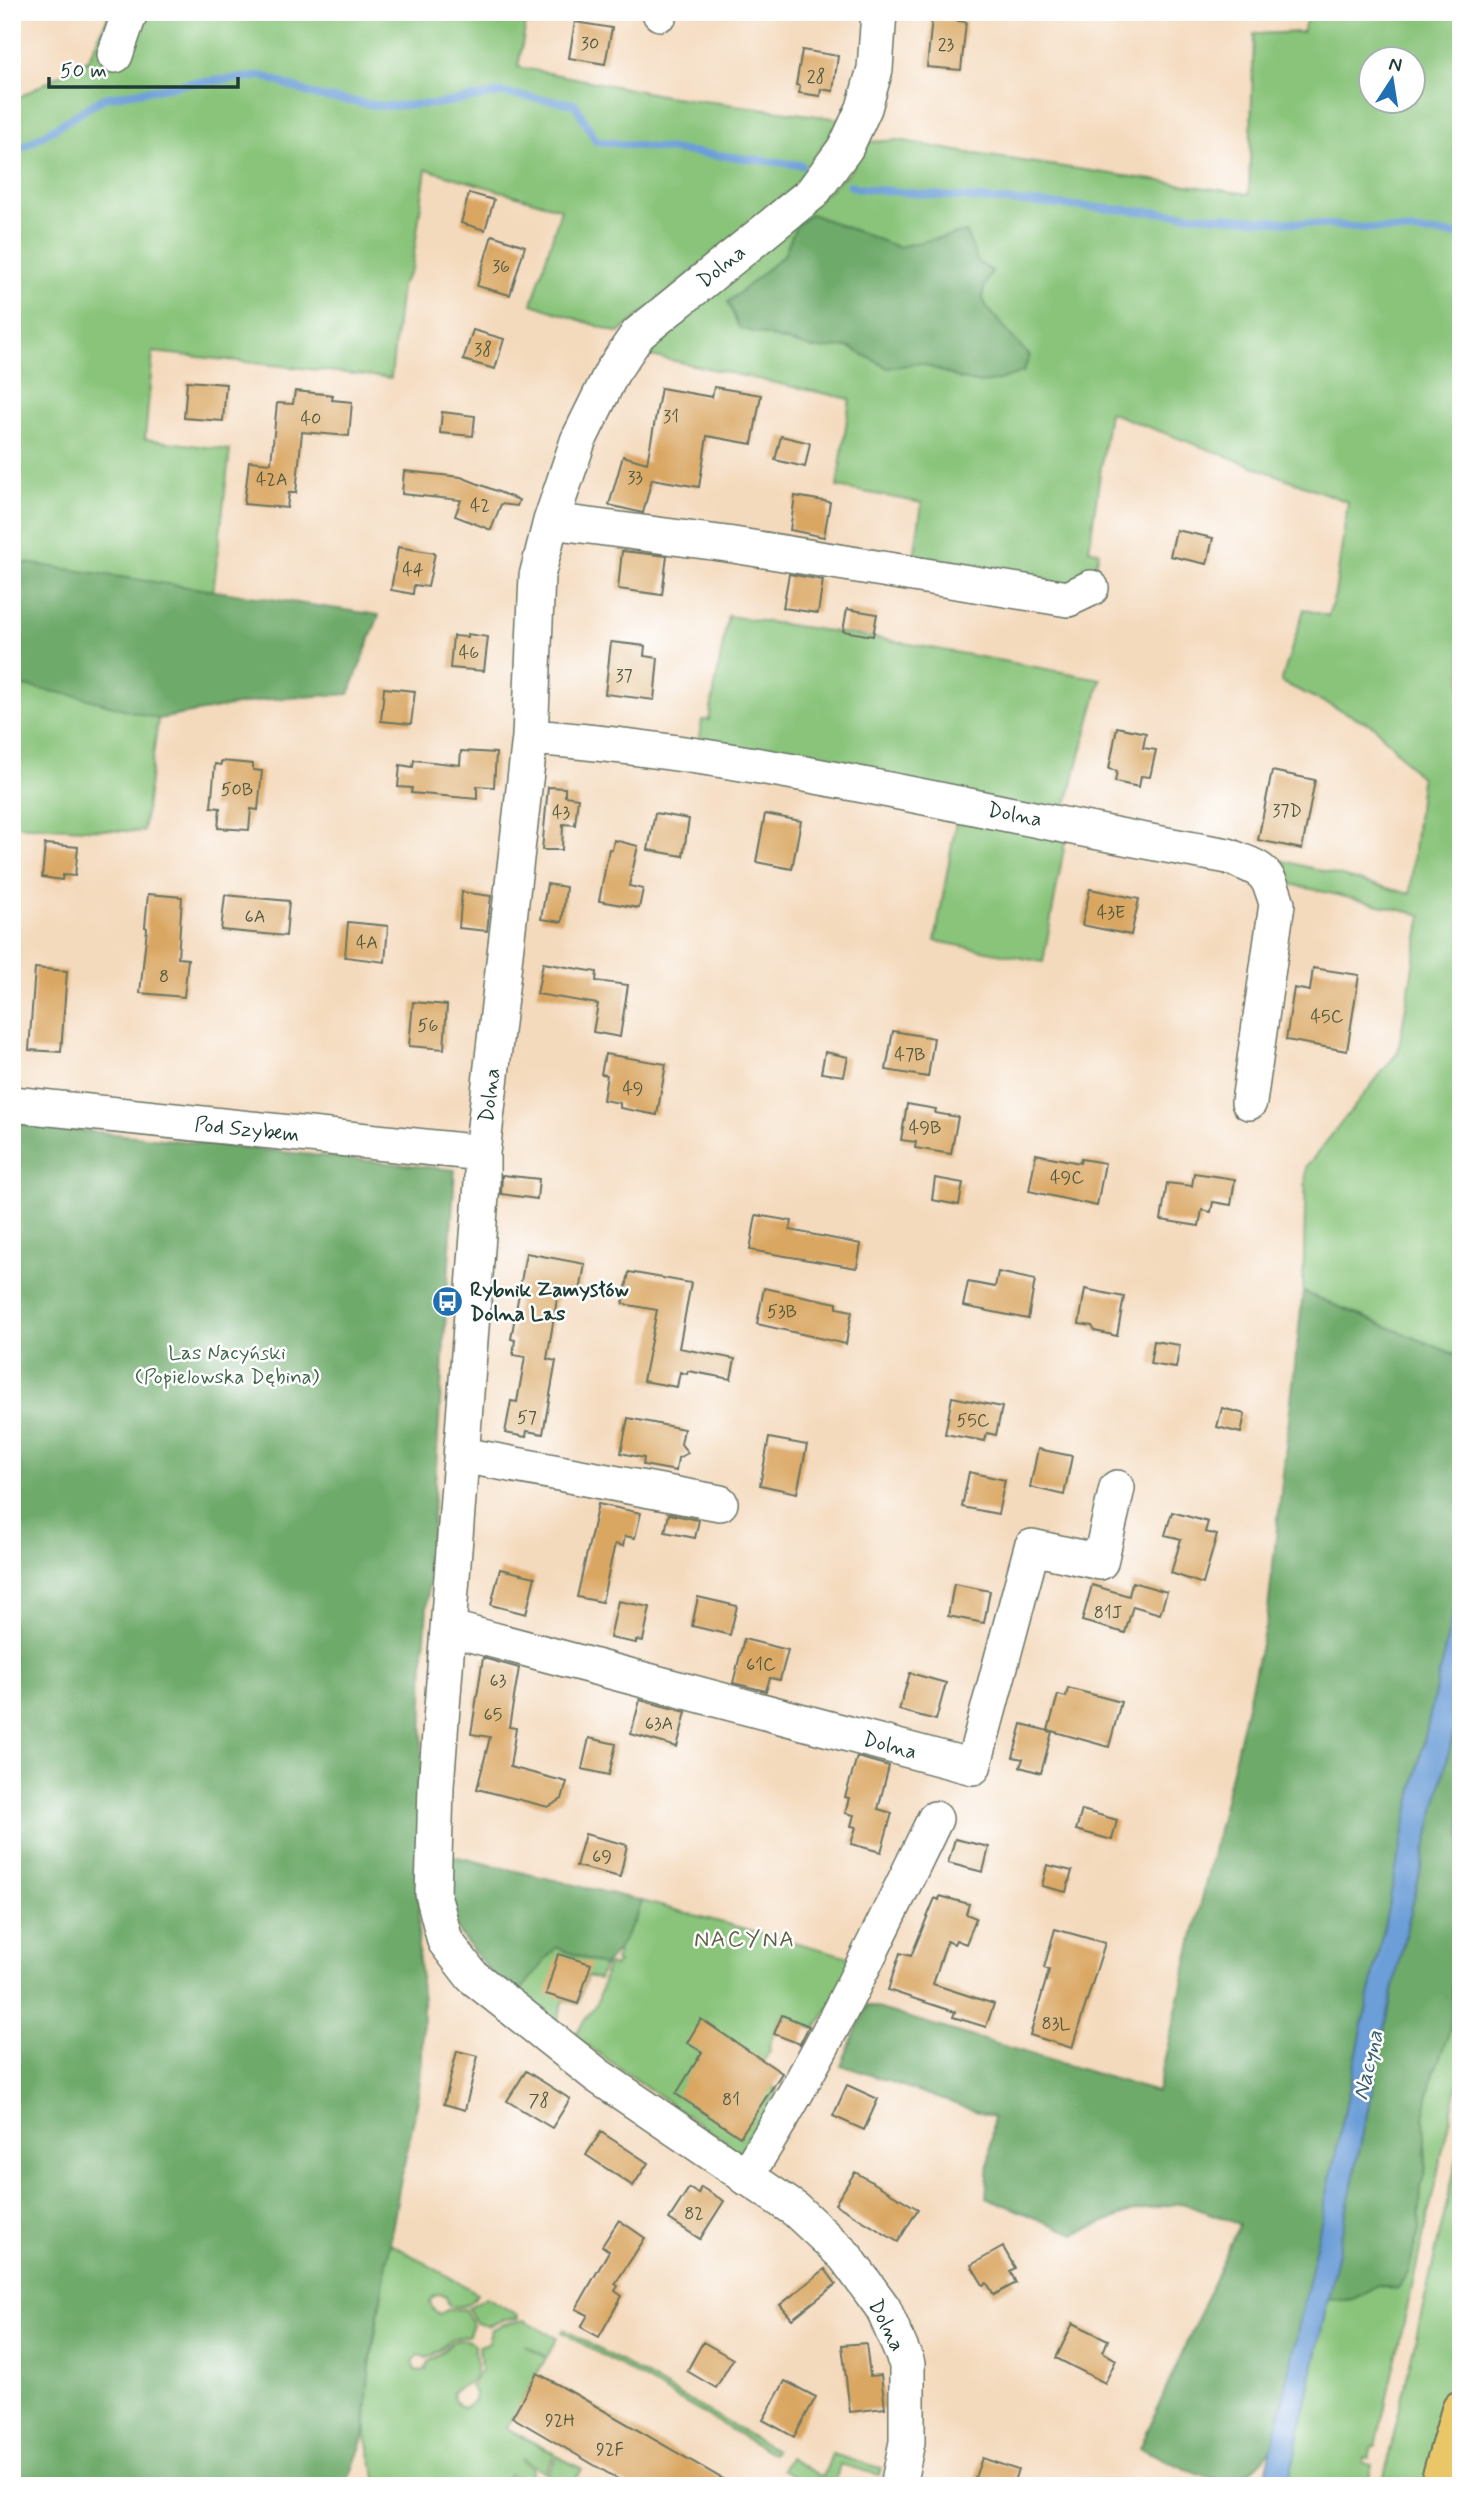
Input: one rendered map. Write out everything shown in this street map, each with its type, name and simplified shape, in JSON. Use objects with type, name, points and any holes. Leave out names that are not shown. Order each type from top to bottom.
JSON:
[{"type":"main road","points":[[1438,2486],[1461,2410]]},
{"type":"street","points":[[115,55],[130,12]]},
{"type":"street","name":"Dolna","points":[[878,12],[875,69],[864,108],[846,147],[812,193],[638,334],[612,372],[578,441],[551,521],[537,576],[530,737],[482,1153],[436,1786],[433,1894],[445,1941],[472,1976],[598,2076],[796,2210],[845,2256],[883,2308],[906,2364],[907,2442],[898,2486]]},
{"type":"street","points":[[551,521],[727,544],[1068,599],[1091,588]]},
{"type":"street","name":"Dolna","points":[[530,737],[638,749],[849,782],[1228,856],[1262,870],[1271,880],[1277,904],[1249,1102]]},
{"type":"street","name":"Pod Szybem","points":[[12,1104],[482,1153]]},
{"type":"street","points":[[462,1455],[720,1503]]},
{"type":"street","name":"Dolna","points":[[448,1628],[973,1767],[1032,1547],[1100,1562],[1117,1488]]},
{"type":"street","points":[[745,2177],[783,2117],[831,2031],[935,1819]]},
{"type":"green space","points":[[110,12],[528,12],[518,67],[666,96],[841,119],[795,186],[619,333],[532,304],[561,209],[426,169],[412,268],[401,286],[391,378],[153,352],[145,439],[230,450],[213,593],[158,719],[143,832],[12,825],[12,101],[88,60]]},
{"type":"green space","points":[[1310,12],[1461,12],[1461,1357],[1303,1292],[1306,1167],[1398,1052],[1422,915],[1175,857],[1223,845],[1410,894],[1421,778],[1374,726],[1281,682],[1304,609],[1328,616],[1335,594],[1348,502],[1109,412],[1089,549],[1099,552],[1091,588],[913,565],[922,503],[837,487],[850,399],[646,355],[684,316],[849,172],[869,142],[899,140],[968,153],[1249,194],[1254,34],[1302,32]]},
{"type":"green space","points":[[811,214],[898,247],[966,232],[978,262],[992,271],[984,288],[983,300],[1030,356],[1023,372],[980,383],[961,379],[920,363],[888,368],[849,347],[816,349],[739,328],[728,302],[784,255],[796,226]]},
{"type":"green space","points":[[12,561],[379,615],[349,694],[270,699],[158,719],[78,696],[12,684]]},
{"type":"green space","points":[[728,616],[882,639],[1101,679],[1064,814],[699,743],[702,720],[709,720]]},
{"type":"green space","points":[[957,816],[1066,837],[1043,962],[935,941]]},
{"type":"green space","name":"Las Nacyński (Popielowska Dębina)","points":[[12,1123],[455,1170],[424,1654],[418,1949],[423,2003],[422,2059],[418,2099],[399,2189],[370,2362],[364,2438],[346,2486],[12,2486]]},
{"type":"green space","points":[[1303,1292],[1461,1357],[1461,1577],[1273,2445],[1254,2468],[1227,2480],[1196,2473],[1140,2448],[1239,2224],[1182,2203],[1133,2211],[1074,2234],[986,2197],[993,2117],[841,2065],[867,2005],[1157,2092],[1267,1619]]},
{"type":"green space","points":[[1461,1701],[1461,1943],[1454,1960],[1450,2030],[1431,2081],[1424,2118],[1426,2167],[1421,2186],[1419,2229],[1408,2273],[1396,2289],[1377,2285],[1349,2300],[1336,2300],[1328,2298],[1402,1948]]},
{"type":"green space","points":[[449,1855],[642,1901],[626,1936],[604,1966],[556,1947],[513,2000],[459,1933],[448,1892]]},
{"type":"green space","points":[[642,1901],[861,1960],[815,2029],[781,2016],[769,2046],[770,2051],[755,2074],[778,2090],[768,2105],[778,2111],[748,2158],[574,2036],[598,2001],[607,1966],[614,1967],[618,1963],[615,1961],[618,1953],[615,1952],[635,1921]]},
{"type":"green space","points":[[1461,1943],[1461,2069],[1376,2446],[1372,2446],[1369,2458],[1364,2457],[1363,2463],[1372,2465],[1367,2486],[1287,2486],[1328,2298],[1349,2300],[1377,2285],[1390,2289],[1408,2273],[1419,2229],[1421,2186],[1426,2167],[1424,2118],[1431,2081],[1450,2030],[1454,1960]]},
{"type":"green space","points":[[556,1947],[604,1966],[599,1979],[587,1976],[578,2004],[564,2000],[554,2024],[513,2000]]},
{"type":"green space","points":[[1461,2141],[1461,2366],[1426,2486],[1382,2486]]},
{"type":"green space","points":[[390,2243],[477,2293],[470,2303],[458,2306],[449,2306],[446,2296],[434,2296],[430,2303],[434,2311],[440,2314],[447,2310],[465,2309],[473,2325],[468,2336],[455,2338],[427,2358],[419,2355],[412,2362],[415,2370],[422,2371],[426,2369],[428,2362],[456,2341],[468,2341],[475,2345],[475,2374],[468,2383],[453,2392],[454,2400],[459,2406],[465,2407],[474,2401],[475,2393],[470,2386],[481,2370],[479,2346],[488,2343],[491,2330],[503,2324],[525,2320],[557,2338],[547,2357],[525,2345],[546,2358],[506,2428],[555,2454],[545,2472],[522,2459],[521,2461],[533,2468],[528,2481],[509,2474],[502,2486],[448,2486],[437,2479],[433,2486],[378,2486],[366,2435],[367,2387]]},
{"type":"green space","points":[[486,2297],[518,2315],[518,2318],[505,2319],[488,2326],[476,2323],[468,2308]]},
{"type":"green space","points":[[564,2329],[775,2450],[773,2454],[562,2332]]},
{"type":"green space","points":[[832,2454],[881,2468],[879,2475],[840,2464],[834,2486],[810,2486],[782,2470],[789,2458],[823,2477]]},
{"type":"green space","points":[[557,2456],[582,2469],[572,2486],[544,2486],[548,2478],[546,2476]]},
{"type":"water","name":"Nacyna","points":[[1461,1577],[1461,1701],[1402,1948],[1295,2455],[1287,2486],[1263,2486],[1413,1790]]},
{"type":"building","points":[[932,18],[966,22],[961,70],[927,67]]},
{"type":"building","points":[[575,22],[612,28],[605,64],[569,58]]},
{"type":"building","points":[[802,50],[838,56],[833,91],[821,89],[820,96],[799,93],[800,86],[796,85]]},
{"type":"building","points":[[469,193],[494,200],[485,230],[461,223]]},
{"type":"building","points":[[492,235],[525,246],[510,295],[477,286]]},
{"type":"building","points":[[473,330],[504,339],[495,369],[463,360]]},
{"type":"building","points":[[187,381],[226,384],[223,421],[184,418]]},
{"type":"building","points":[[714,387],[761,395],[752,444],[707,436],[699,487],[652,479],[643,513],[609,505],[623,456],[647,463],[661,388],[712,397]]},
{"type":"building","points":[[295,391],[333,395],[332,400],[352,402],[349,436],[302,432],[296,493],[289,493],[287,508],[244,504],[249,461],[271,463],[277,403],[293,404]]},
{"type":"building","points":[[442,412],[475,416],[473,436],[440,433]]},
{"type":"building","points":[[781,436],[810,443],[805,467],[775,460]]},
{"type":"building","points":[[404,471],[461,477],[519,500],[517,506],[501,504],[491,530],[455,516],[461,500],[402,494]]},
{"type":"building","points":[[795,496],[830,502],[824,537],[790,530]]},
{"type":"building","points":[[1176,530],[1213,538],[1207,564],[1170,556]]},
{"type":"building","points":[[398,547],[435,553],[428,587],[414,585],[413,594],[391,590]]},
{"type":"building","points":[[622,551],[667,556],[662,595],[618,589]]},
{"type":"building","points":[[789,574],[823,580],[818,613],[783,608]]},
{"type":"building","points":[[847,609],[877,614],[873,636],[843,631]]},
{"type":"building","points":[[467,634],[488,637],[484,671],[450,668],[453,636],[467,637]]},
{"type":"building","points":[[611,642],[645,646],[644,656],[658,658],[654,700],[605,694]]},
{"type":"building","points":[[384,688],[415,691],[411,724],[381,721]]},
{"type":"building","points":[[1117,727],[1146,733],[1143,748],[1156,750],[1150,777],[1141,776],[1139,787],[1115,782],[1117,771],[1109,769]]},
{"type":"building","points":[[461,751],[496,753],[494,787],[477,786],[477,799],[411,793],[412,788],[398,787],[400,765],[413,767],[414,760],[460,765]]},
{"type":"building","points":[[221,761],[253,764],[253,770],[262,771],[258,810],[251,809],[249,830],[218,828],[220,808],[211,807],[215,764],[221,765]]},
{"type":"building","points":[[1272,771],[1315,780],[1302,849],[1258,840]]},
{"type":"building","points":[[548,787],[565,788],[565,796],[578,798],[575,825],[563,824],[562,850],[542,850]]},
{"type":"building","points":[[655,813],[689,819],[683,856],[648,850]]},
{"type":"building","points":[[765,814],[801,821],[792,869],[756,862]]},
{"type":"building","points":[[614,840],[638,846],[629,886],[643,889],[639,908],[599,901],[609,849],[612,850]]},
{"type":"building","points":[[45,844],[78,847],[75,876],[63,875],[62,880],[42,877]]},
{"type":"building","points":[[547,884],[566,887],[562,922],[541,919]]},
{"type":"building","points":[[1090,889],[1139,899],[1131,935],[1082,925]]},
{"type":"building","points":[[462,892],[491,896],[487,931],[459,928]]},
{"type":"building","points":[[148,894],[182,897],[178,958],[188,959],[184,997],[140,993]]},
{"type":"building","points":[[225,895],[289,901],[286,936],[221,930]]},
{"type":"building","points":[[348,922],[388,926],[385,962],[345,957]]},
{"type":"building","points":[[543,963],[597,972],[596,981],[628,985],[620,1037],[593,1032],[598,1004],[537,994]]},
{"type":"building","points":[[35,968],[67,971],[61,1052],[29,1050]]},
{"type":"building","points":[[1313,968],[1359,975],[1347,1051],[1286,1040],[1294,988],[1310,991]]},
{"type":"building","points":[[413,1002],[447,1005],[444,1049],[409,1046]]},
{"type":"building","points":[[893,1031],[934,1038],[928,1077],[886,1070]]},
{"type":"building","points":[[825,1052],[848,1057],[844,1076],[821,1073]]},
{"type":"building","points":[[605,1054],[666,1064],[657,1115],[620,1108],[620,1103],[603,1100],[607,1075],[601,1074]]},
{"type":"building","points":[[907,1104],[936,1109],[935,1113],[958,1117],[951,1154],[915,1148],[916,1142],[901,1140]]},
{"type":"building","points":[[1036,1154],[1080,1163],[1081,1159],[1105,1163],[1097,1206],[1029,1191]]},
{"type":"building","points":[[1194,1173],[1235,1179],[1231,1205],[1213,1202],[1211,1212],[1202,1210],[1199,1226],[1161,1220],[1167,1183],[1192,1186]]},
{"type":"building","points":[[502,1175],[539,1179],[537,1199],[501,1194]]},
{"type":"building","points":[[935,1178],[963,1183],[959,1205],[932,1200]]},
{"type":"building","points":[[756,1215],[792,1221],[790,1230],[861,1244],[857,1268],[750,1250]]},
{"type":"building","points":[[526,1253],[585,1264],[579,1297],[558,1293],[547,1359],[556,1361],[543,1434],[527,1431],[526,1437],[505,1433],[511,1401],[517,1402],[525,1357],[513,1355],[515,1340],[511,1339]]},
{"type":"building","points":[[629,1272],[691,1283],[679,1348],[735,1359],[731,1379],[688,1371],[687,1374],[680,1372],[677,1387],[643,1381],[657,1310],[623,1304]]},
{"type":"building","points":[[998,1272],[1035,1280],[1028,1319],[963,1306],[968,1282],[995,1287]]},
{"type":"building","points":[[764,1288],[837,1303],[837,1308],[852,1311],[846,1344],[757,1324]]},
{"type":"building","points":[[1085,1289],[1124,1297],[1117,1336],[1079,1324]]},
{"type":"building","points":[[1154,1341],[1180,1345],[1176,1368],[1150,1364]]},
{"type":"building","points":[[952,1397],[1002,1407],[996,1435],[987,1433],[985,1441],[945,1434]]},
{"type":"building","points":[[1222,1408],[1245,1414],[1241,1433],[1217,1427]]},
{"type":"building","points":[[628,1418],[684,1429],[681,1444],[688,1453],[678,1458],[676,1471],[643,1465],[644,1458],[621,1453]]},
{"type":"building","points":[[769,1438],[807,1445],[797,1493],[760,1485]]},
{"type":"building","points":[[1038,1449],[1072,1456],[1064,1495],[1030,1487]]},
{"type":"building","points":[[969,1472],[1005,1480],[998,1514],[962,1507]]},
{"type":"building","points":[[598,1504],[641,1513],[635,1538],[625,1536],[623,1546],[615,1544],[602,1602],[577,1597]]},
{"type":"building","points":[[1172,1512],[1208,1522],[1205,1532],[1217,1535],[1203,1584],[1171,1573],[1181,1539],[1165,1535]]},
{"type":"building","points":[[669,1514],[699,1520],[695,1538],[665,1532]]},
{"type":"building","points":[[500,1569],[535,1577],[526,1614],[491,1605]]},
{"type":"building","points":[[1132,1582],[1167,1592],[1160,1614],[1133,1606],[1125,1633],[1082,1621],[1092,1585],[1129,1596]]},
{"type":"building","points":[[954,1584],[990,1591],[984,1623],[948,1616]]},
{"type":"building","points":[[698,1597],[737,1606],[730,1635],[692,1626]]},
{"type":"building","points":[[618,1601],[650,1607],[643,1641],[636,1640],[636,1643],[610,1638]]},
{"type":"building","points":[[744,1639],[788,1650],[780,1680],[770,1678],[766,1691],[733,1683]]},
{"type":"building","points":[[483,1658],[519,1668],[509,1727],[516,1728],[510,1767],[567,1782],[562,1799],[548,1807],[477,1789],[490,1737],[471,1734]]},
{"type":"building","points":[[910,1673],[946,1683],[936,1720],[899,1710]]},
{"type":"building","points":[[1068,1688],[1121,1702],[1109,1747],[1048,1730],[1058,1695],[1066,1697]]},
{"type":"building","points":[[640,1700],[686,1712],[677,1747],[631,1734]]},
{"type":"building","points":[[1022,1724],[1052,1732],[1041,1773],[1020,1767],[1023,1759],[1013,1757]]},
{"type":"building","points":[[589,1738],[616,1744],[609,1775],[582,1769]]},
{"type":"building","points":[[857,1757],[889,1766],[878,1809],[892,1813],[881,1852],[851,1844],[856,1827],[851,1826],[854,1815],[845,1813],[849,1798],[845,1797]]},
{"type":"building","points":[[1082,1810],[1117,1820],[1112,1840],[1076,1830]]},
{"type":"building","points":[[585,1834],[627,1845],[620,1877],[576,1866]]},
{"type":"building","points":[[955,1839],[989,1847],[983,1872],[948,1863]]},
{"type":"building","points":[[1047,1865],[1072,1871],[1066,1892],[1042,1886]]},
{"type":"building","points":[[940,1896],[969,1904],[966,1914],[976,1918],[966,1944],[956,1940],[954,1944],[947,1941],[933,1984],[994,2004],[986,2027],[953,2017],[955,2012],[888,1990],[900,1953],[911,1956],[935,1898],[939,1900]]},
{"type":"building","points":[[1055,1929],[1105,1943],[1072,2048],[1030,2035],[1049,1970],[1044,1968]]},
{"type":"building","points":[[558,1954],[591,1964],[578,2004],[546,1994]]},
{"type":"building","points":[[782,2015],[809,2026],[800,2044],[774,2034]]},
{"type":"building","points":[[701,2019],[782,2073],[740,2137],[676,2094],[702,2052],[687,2043]]},
{"type":"building","points":[[457,2051],[478,2056],[465,2110],[444,2104]]},
{"type":"building","points":[[526,2071],[570,2099],[552,2128],[507,2101]]},
{"type":"building","points":[[847,2085],[878,2099],[864,2130],[833,2116]]},
{"type":"building","points":[[601,2132],[648,2163],[633,2186],[586,2155]]},
{"type":"building","points":[[855,2172],[918,2209],[898,2242],[835,2204]]},
{"type":"building","points":[[701,2187],[724,2201],[700,2239],[669,2219],[689,2188],[698,2194]]},
{"type":"building","points":[[619,2220],[645,2238],[615,2284],[618,2286],[615,2291],[622,2296],[599,2337],[581,2327],[588,2315],[576,2309],[609,2251],[602,2246]]},
{"type":"building","points":[[1003,2247],[1015,2268],[1010,2271],[1016,2283],[994,2295],[987,2283],[983,2285],[971,2265]]},
{"type":"building","points":[[825,2269],[836,2284],[792,2319],[780,2305]]},
{"type":"building","points":[[1073,2323],[1108,2340],[1103,2352],[1116,2360],[1105,2383],[1056,2358]]},
{"type":"building","points":[[703,2342],[733,2359],[716,2388],[687,2371]]},
{"type":"building","points":[[866,2343],[870,2376],[881,2375],[885,2408],[850,2412],[842,2345]]},
{"type":"building","points":[[537,2373],[735,2486],[630,2486],[512,2417]]},
{"type":"building","points":[[785,2381],[816,2397],[794,2437],[763,2420]]},
{"type":"building","points":[[982,2458],[1018,2470],[1012,2486],[972,2486]]},
{"type":"waterway","points":[[12,154],[104,98],[190,83],[263,76],[317,96],[382,106],[437,104],[501,93],[575,104],[596,141],[801,165]]},
{"type":"waterway","points":[[850,185],[857,188],[955,197],[1461,235]]},
{"type":"place","name":"Rybnik Zamysłów Dolna Las","points":[[447,1301]]},
{"type":"district","name":"NACYNA","points":[[745,1938]]}]
